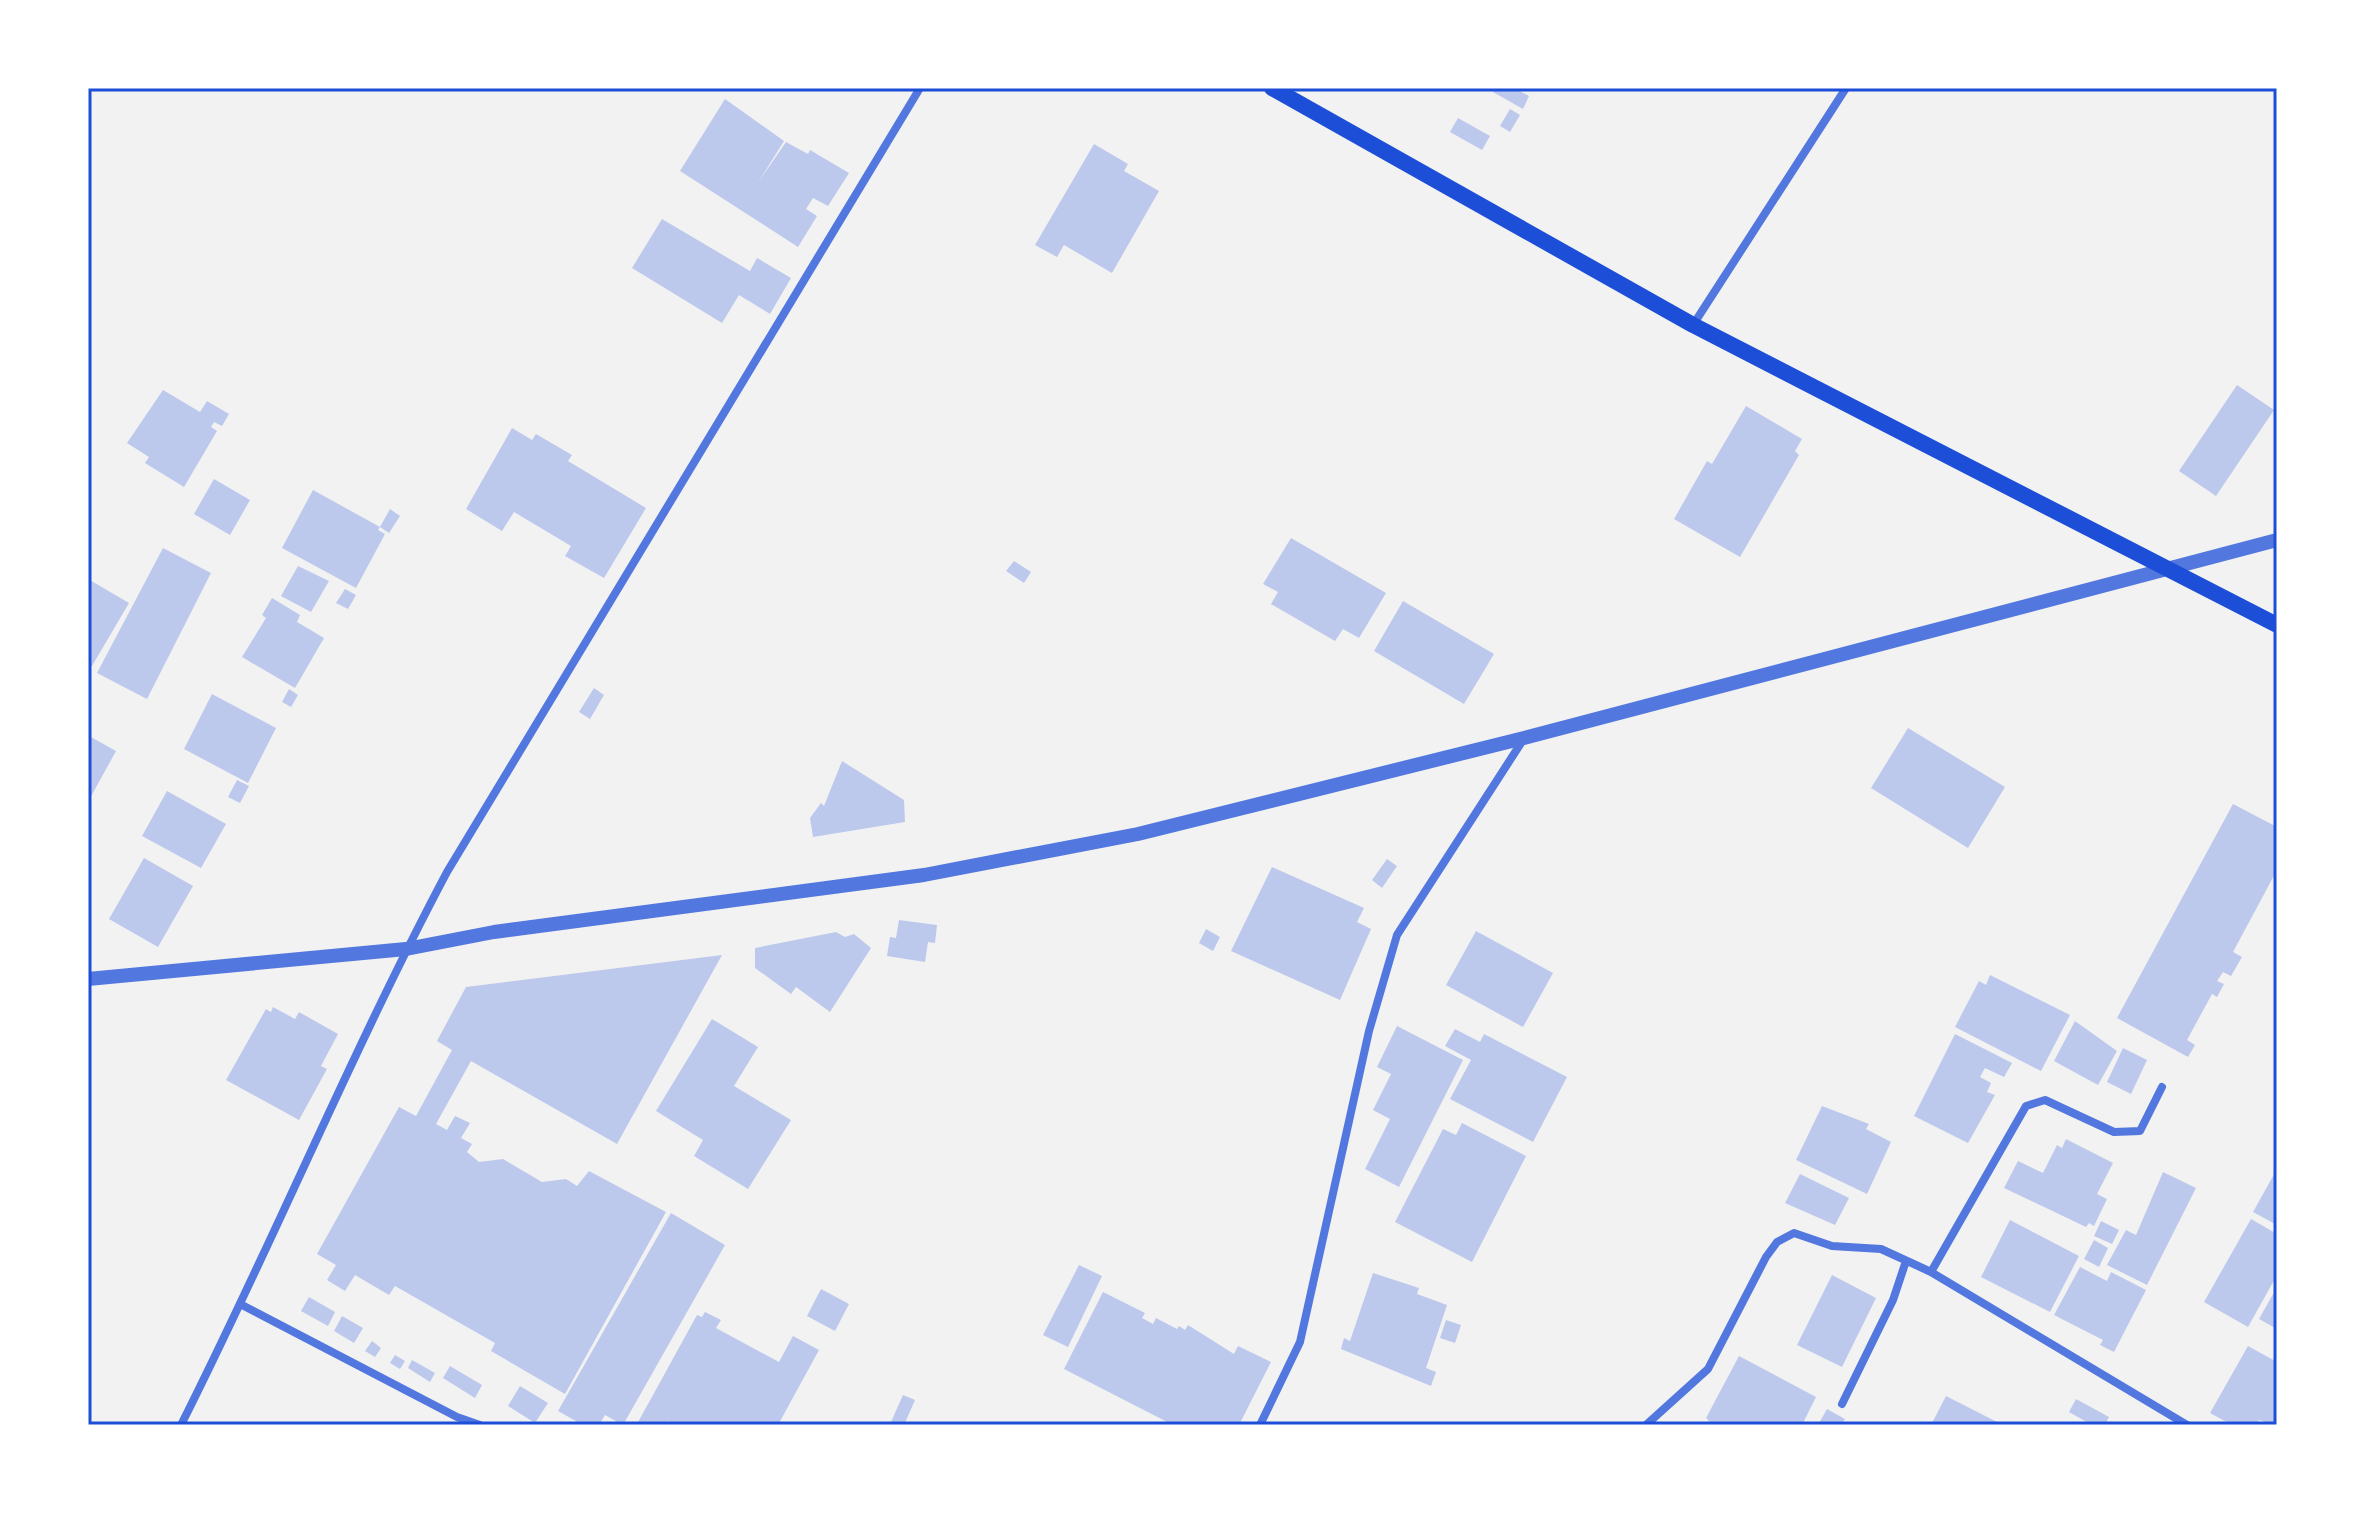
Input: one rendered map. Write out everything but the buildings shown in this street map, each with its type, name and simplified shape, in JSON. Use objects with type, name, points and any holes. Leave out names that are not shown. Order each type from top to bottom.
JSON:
[{"type":"main road","points":[[1272,88],[1693,325],[2277,625]]},
{"type":"street","points":[[181,1425],[242,1305],[406,949],[447,872],[920,88]]},
{"type":"street","points":[[1693,325],[1846,88]]},
{"type":"street","points":[[88,979],[406,949],[494,932],[924,875],[1138,834],[1524,738],[2277,540]]},
{"type":"street","points":[[1260,1425],[1300,1342],[1369,1031],[1397,935],[1524,738]]},
{"type":"street","points":[[1931,1272],[2026,1106],[2045,1100],[2114,1132],[2140,1131],[2162,1087]]},
{"type":"street","points":[[1646,1425],[1708,1369],[1777,1242],[1794,1233],[1832,1246],[1881,1249],[1931,1272],[2187,1425]]},
{"type":"street","points":[[1842,1404],[1893,1300],[1906,1261]]},
{"type":"street","points":[[242,1305],[457,1417],[480,1425]]}]
